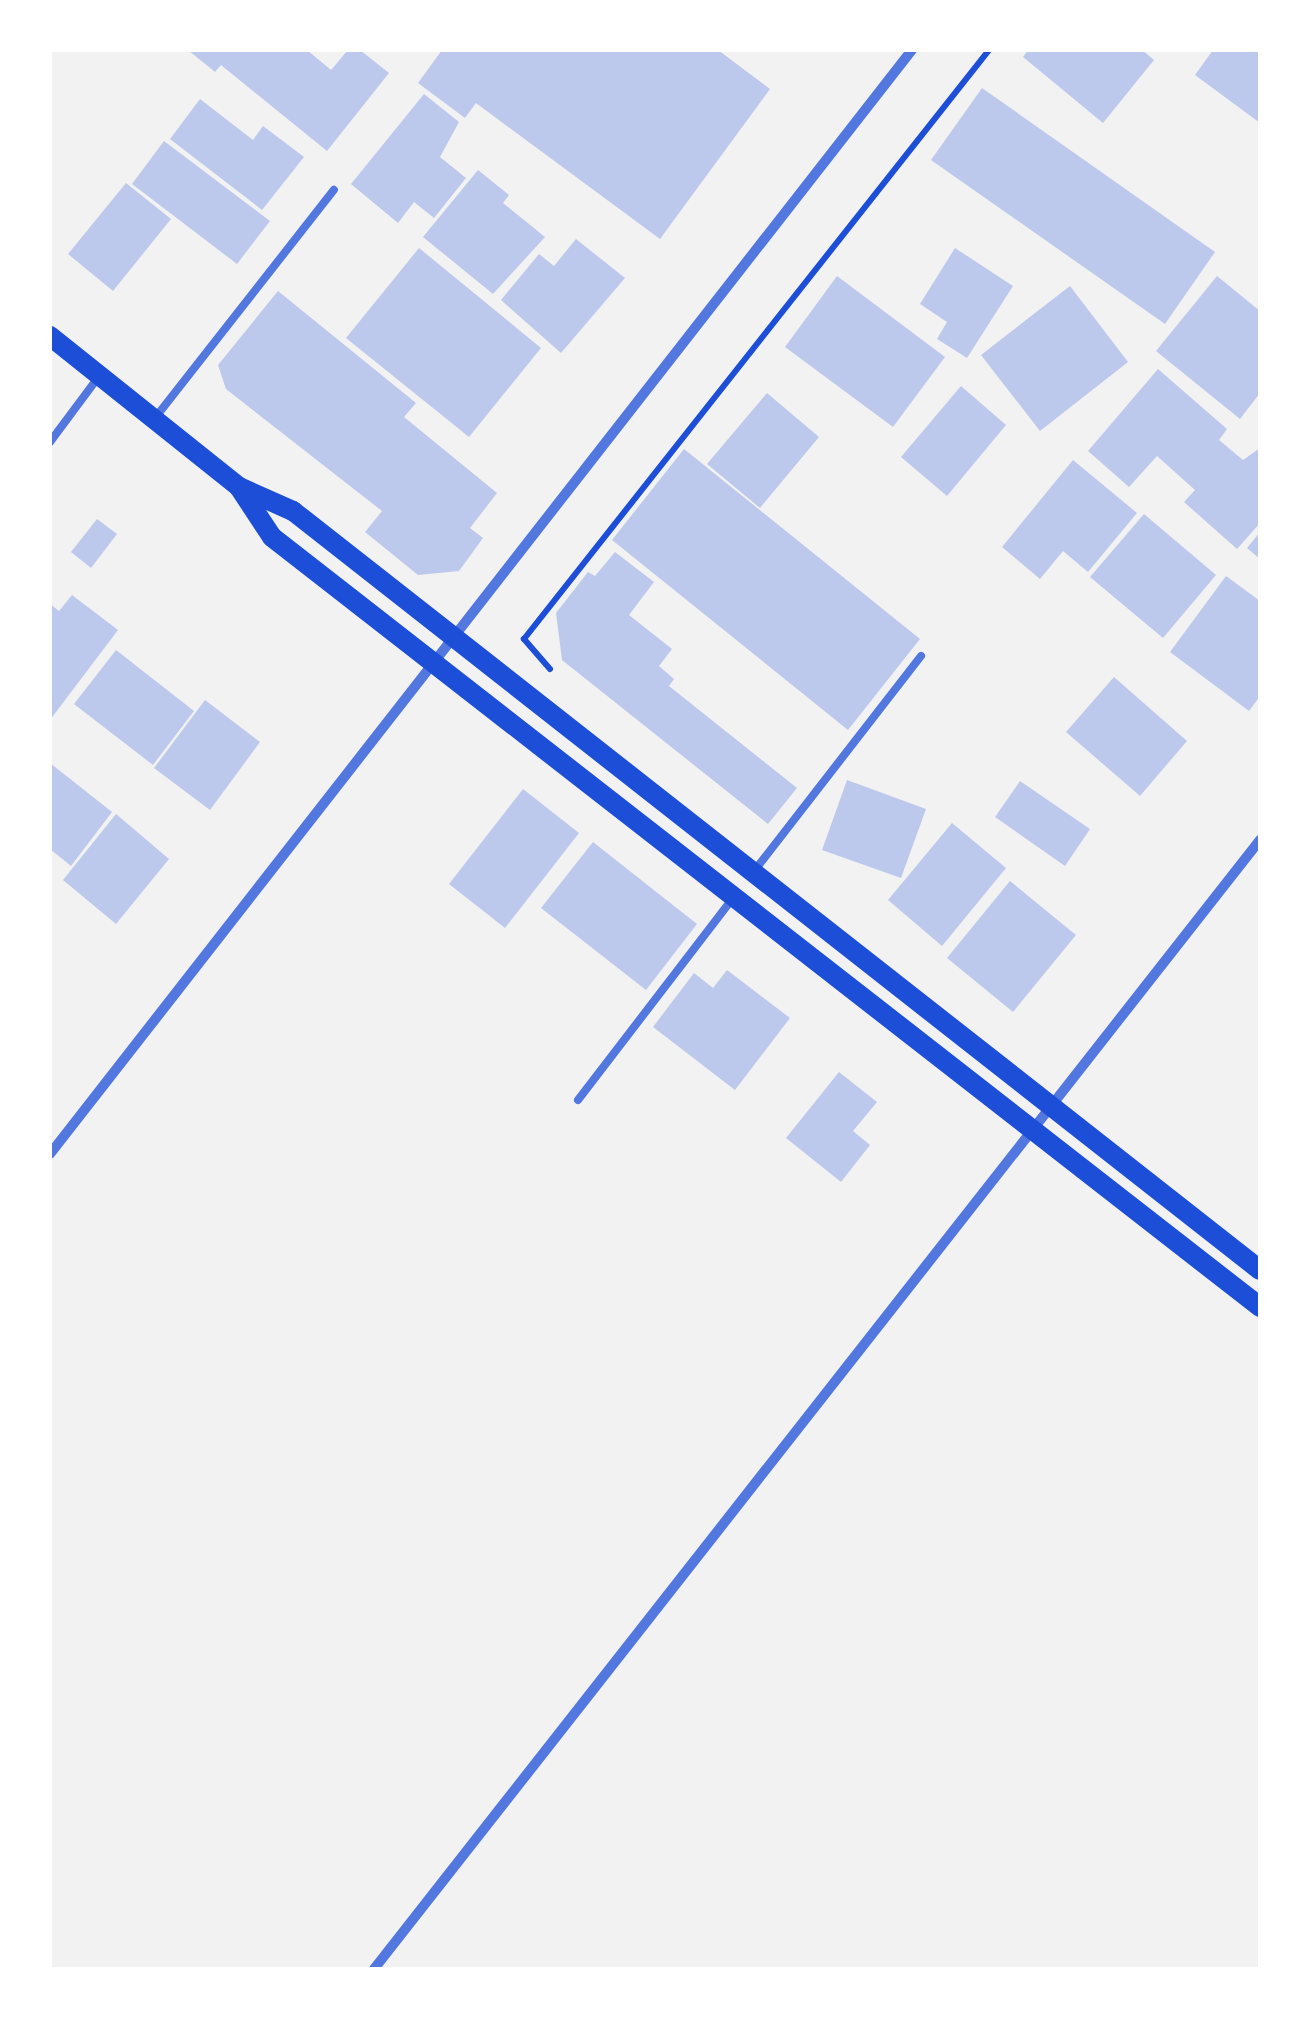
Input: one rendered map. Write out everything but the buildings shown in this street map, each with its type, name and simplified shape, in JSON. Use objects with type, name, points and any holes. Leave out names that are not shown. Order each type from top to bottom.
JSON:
[{"type":"main road","points":[[50,336],[239,488],[293,511],[1260,1270]]},
{"type":"main road","points":[[239,488],[272,538],[1260,1307]]},
{"type":"street","points":[[50,1154],[456,639],[912,50]]},
{"type":"street","points":[[374,1969],[1260,840]]},
{"type":"lane","points":[[154,418],[334,190]]},
{"type":"lane","points":[[50,442],[100,376]]},
{"type":"lane","points":[[754,872],[921,656]]},
{"type":"lane","points":[[578,1100],[735,895]]},
{"type":"path","points":[[550,669],[524,639],[989,50]]}]
